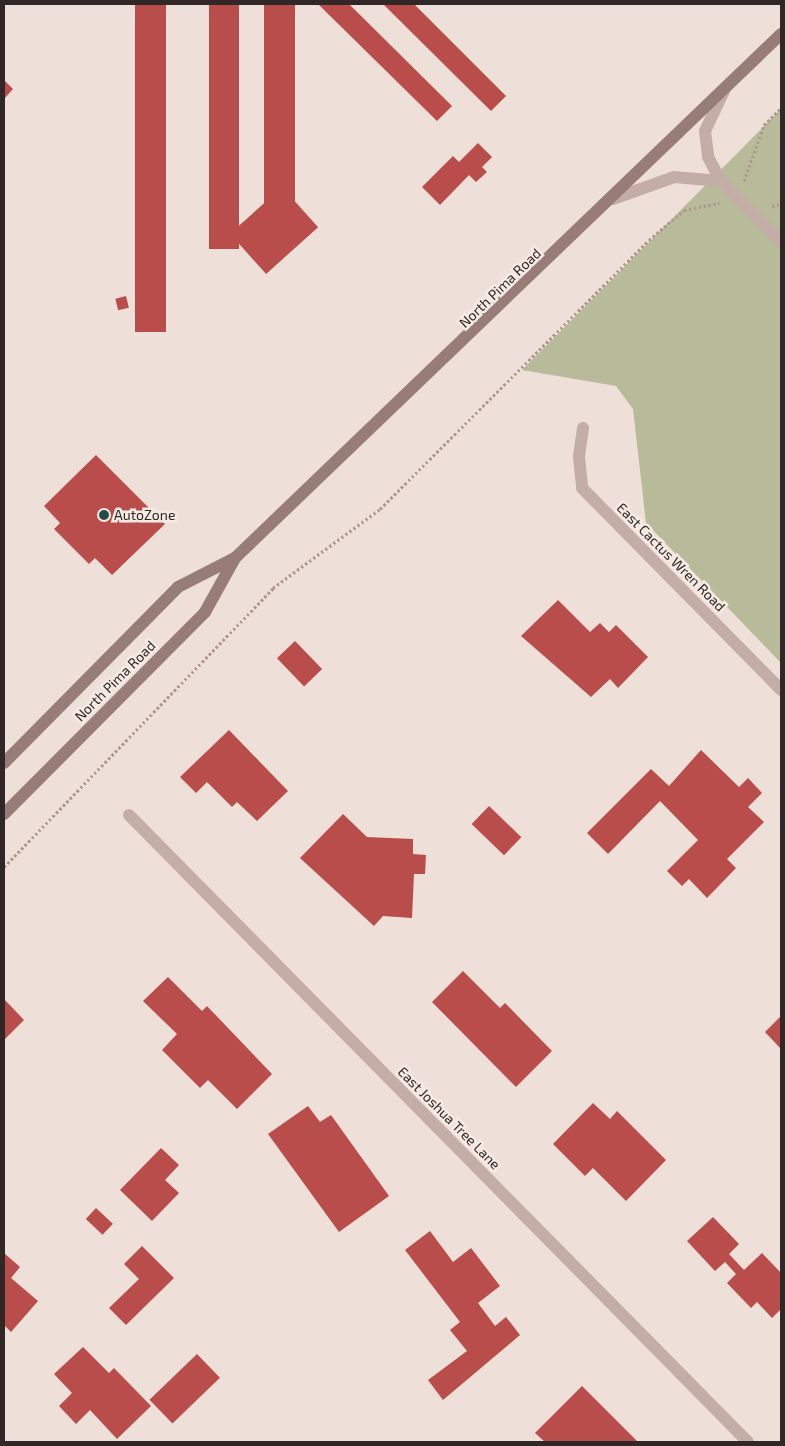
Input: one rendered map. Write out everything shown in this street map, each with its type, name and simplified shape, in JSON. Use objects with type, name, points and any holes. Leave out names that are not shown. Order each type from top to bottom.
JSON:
[{"type":"main road","name":"North Pima Road","points":[[4,763],[178,587],[235,558],[613,199],[781,34]]},
{"type":"main road","name":"North Pima Road","points":[[4,814],[205,612],[235,558]]},
{"type":"street","points":[[724,91],[705,131],[708,157],[721,181],[781,242]]},
{"type":"street","points":[[613,199],[674,177],[721,181]]},
{"type":"street","name":"East Cactus Wren Road","points":[[583,428],[579,457],[582,488],[781,690]]},
{"type":"street","name":"East Joshua Tree Lane","points":[[129,815],[748,1442]]},
{"type":"path","points":[[4,868],[273,588],[380,509],[649,240],[684,210],[716,206],[748,178],[764,125],[781,108]]},
{"type":"path","points":[[772,206],[781,204]]},
{"type":"green space","points":[[781,109],[781,663],[646,523],[633,409],[616,386],[522,370]]},
{"type":"building","points":[[135,4],[166,4],[166,332],[135,332]]},
{"type":"building","points":[[209,4],[239,4],[239,249],[209,249]]},
{"type":"building","points":[[264,4],[295,4],[295,210],[264,210]]},
{"type":"building","points":[[318,4],[349,4],[452,106],[437,121]]},
{"type":"building","points":[[383,4],[414,4],[506,96],[491,111]]},
{"type":"building","points":[[4,80],[13,89],[4,99]]},
{"type":"building","points":[[478,143],[492,157],[482,167],[487,172],[476,182],[469,175],[440,205],[422,187],[453,156],[459,162]]},
{"type":"building","points":[[282,187],[318,227],[266,274],[230,234]]},
{"type":"building","points":[[126,296],[129,308],[118,310],[115,299]]},
{"type":"building","name":"AutoZone","points":[[96,455],[165,524],[112,575],[95,558],[89,564],[54,529],[60,523],[44,506]]},
{"type":"building","points":[[558,600],[590,632],[600,623],[609,632],[616,625],[648,657],[618,688],[610,679],[591,697],[521,636]]},
{"type":"building","points":[[295,641],[322,669],[304,686],[277,658]]},
{"type":"building","points":[[229,730],[288,791],[257,821],[237,802],[232,807],[207,782],[196,793],[180,777]]},
{"type":"building","points":[[701,750],[739,787],[748,778],[762,793],[748,807],[764,822],[727,859],[736,868],[707,898],[689,879],[682,886],[667,871],[698,840],[660,801],[608,854],[587,833],[651,769],[669,786]]},
{"type":"building","points":[[489,806],[521,837],[504,855],[472,824]]},
{"type":"building","points":[[343,814],[367,837],[413,839],[413,854],[426,855],[425,874],[414,874],[412,918],[383,916],[374,926],[300,858]]},
{"type":"building","points":[[463,971],[500,1008],[505,1003],[552,1051],[516,1087],[432,1002]]},
{"type":"building","points":[[168,977],[202,1011],[207,1006],[272,1074],[237,1109],[208,1080],[200,1088],[162,1050],[177,1034],[143,1001]]},
{"type":"building","points":[[4,999],[24,1020],[4,1040]]},
{"type":"building","points":[[781,1016],[781,1049],[765,1032]]},
{"type":"building","points":[[593,1103],[610,1119],[617,1111],[666,1160],[626,1201],[593,1168],[585,1176],[553,1144]]},
{"type":"building","points":[[308,1106],[320,1122],[331,1115],[389,1196],[339,1232],[268,1134]]},
{"type":"building","points":[[161,1148],[179,1165],[165,1180],[179,1193],[152,1221],[120,1190]]},
{"type":"building","points":[[96,1208],[113,1224],[103,1235],[86,1219]]},
{"type":"building","points":[[713,1217],[739,1244],[729,1254],[744,1270],[762,1253],[781,1273],[781,1309],[772,1318],[757,1302],[751,1308],[727,1283],[736,1274],[725,1262],[715,1271],[687,1241]]},
{"type":"building","points":[[430,1231],[453,1262],[471,1248],[500,1286],[478,1303],[495,1326],[506,1317],[520,1335],[443,1400],[428,1380],[467,1351],[450,1330],[460,1322],[405,1250]]},
{"type":"building","points":[[142,1246],[174,1278],[126,1325],[109,1308],[139,1279],[124,1264]]},
{"type":"building","points":[[4,1253],[20,1267],[11,1278],[38,1301],[11,1332],[4,1325]]},
{"type":"building","points":[[83,1347],[109,1373],[114,1368],[151,1406],[117,1439],[90,1410],[76,1424],[59,1406],[72,1393],[54,1374]]},
{"type":"building","points":[[197,1354],[220,1378],[172,1424],[150,1400]]},
{"type":"building","points":[[582,1386],[638,1442],[545,1442],[535,1433]]},
{"type":"place","name":"AutoZone","points":[[104,515]]}]
